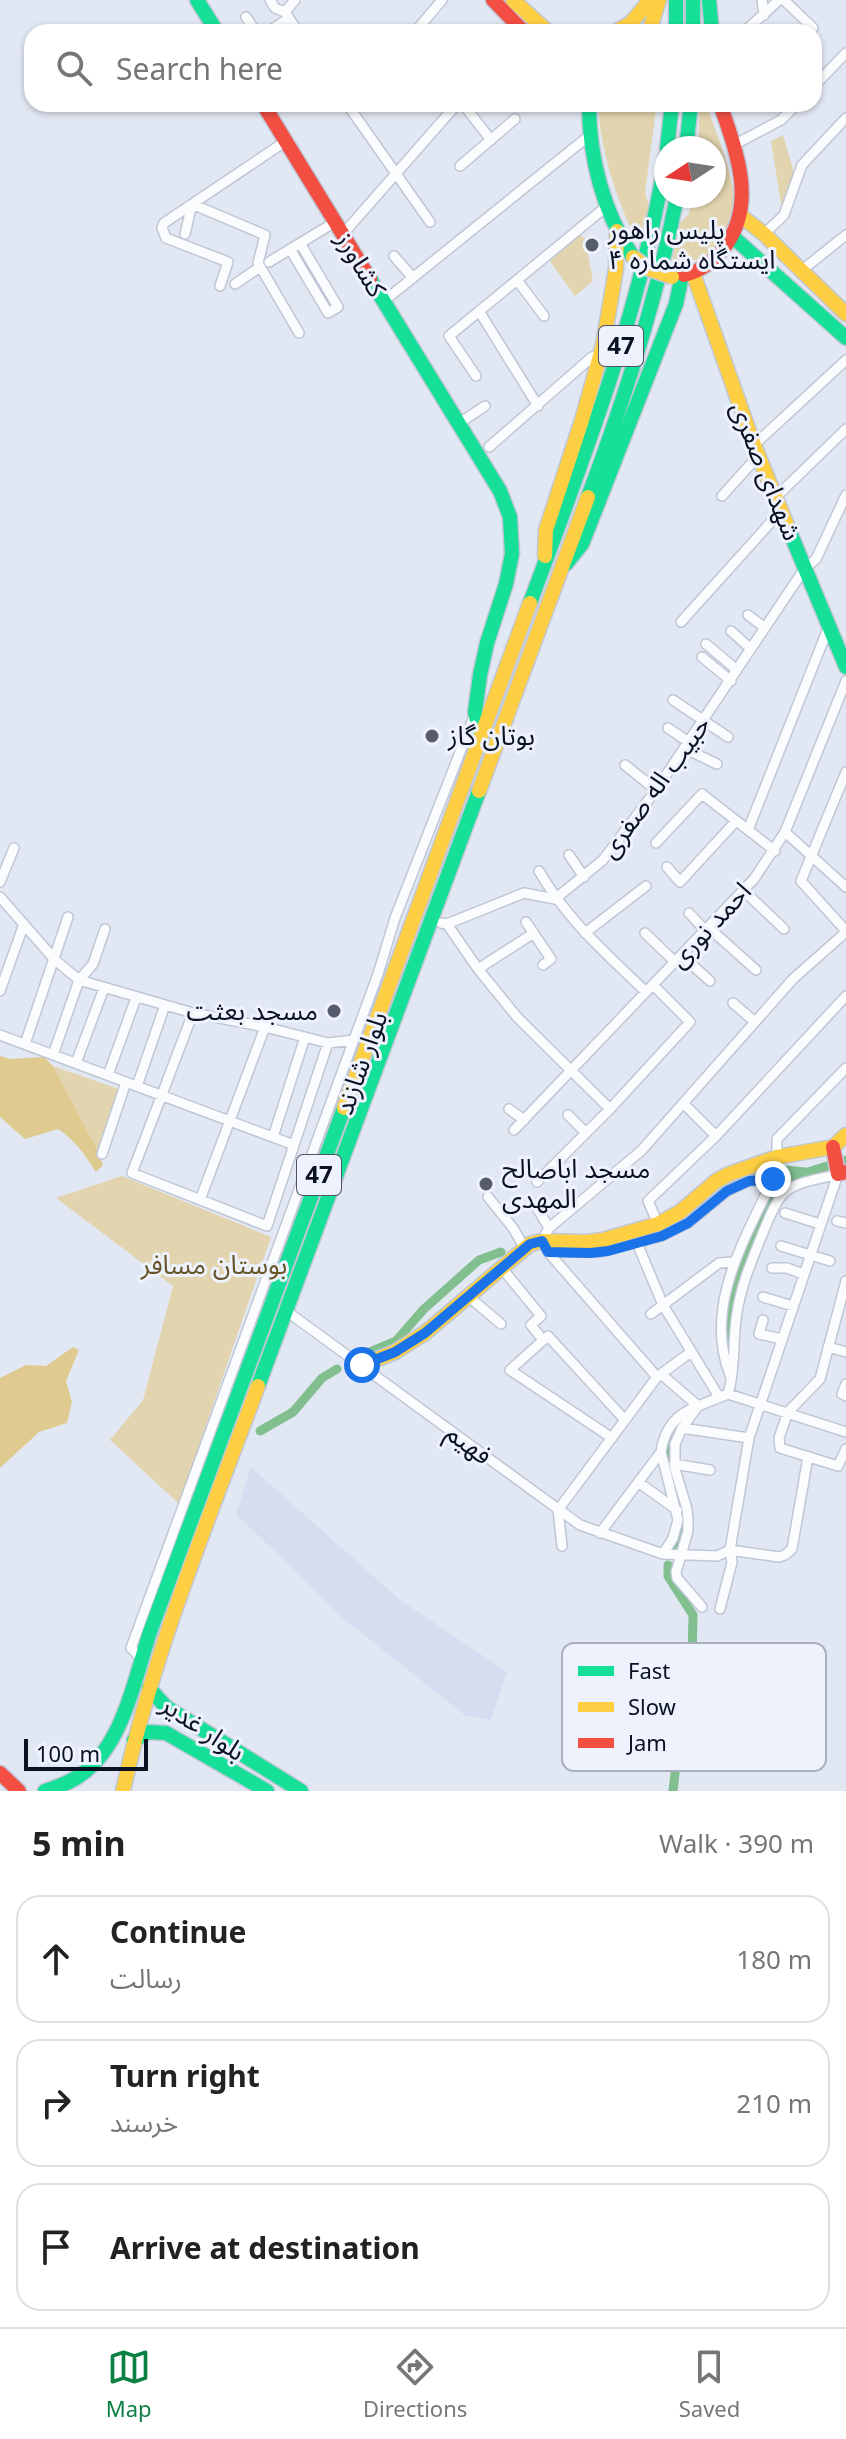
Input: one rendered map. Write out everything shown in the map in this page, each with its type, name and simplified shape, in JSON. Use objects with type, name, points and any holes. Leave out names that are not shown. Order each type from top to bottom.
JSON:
[{"type":"main road","points":[[197,0],[212,24]]},
{"type":"main road","points":[[493,0],[523,24]]},
{"type":"main road","points":[[513,0],[527,24]]},
{"type":"main road","points":[[629,24],[650,0]]},
{"type":"main road","points":[[652,24],[659,0]]},
{"type":"main road","points":[[676,0],[676,24]]},
{"type":"main road","points":[[693,0],[693,24]]},
{"type":"main road","points":[[709,0],[711,24]]},
{"type":"main road","name":"کشاورز","points":[[270,112],[458,424],[484,452],[510,517],[513,537],[506,584],[487,643],[475,712],[481,738]]},
{"type":"main road","points":[[587,112],[607,206],[617,231],[633,257],[649,269],[682,275],[707,265],[721,253],[741,216],[739,171],[722,112]]},
{"type":"main road","points":[[668,136],[671,112]]},
{"type":"main road","points":[[687,136],[690,112]]},
{"type":"main road","name":"بلوار شازند","points":[[45,1791],[81,1776],[99,1758],[112,1737],[141,1658],[176,1544],[320,1153],[420,903],[589,444],[632,312],[657,208]]},
{"type":"main road","name":"بلوار شازند","points":[[123,1791],[149,1688],[285,1310],[620,409],[665,258],[675,208]]},
{"type":"main road","points":[[741,216],[764,234],[846,314]]},
{"type":"main road","points":[[545,563],[546,530],[601,353],[612,302],[617,231]]},
{"type":"main road","points":[[732,236],[846,338]]},
{"type":"main road","points":[[766,266],[780,250]]},
{"type":"main road","points":[[561,570],[582,544],[676,304],[682,275]]},
{"type":"main road","name":"شهدای صفری","points":[[682,275],[846,667]]},
{"type":"main road","points":[[362,1365],[395,1352],[425,1333],[524,1247],[546,1240],[572,1243],[660,1230],[716,1181],[755,1163],[833,1147],[846,1135]]},
{"type":"main road","points":[[833,1147],[842,1173]]},
{"type":"main road","points":[[773,1179],[777,1157]]},
{"type":"main road","name":"بلوار غدیر","points":[[149,1688],[161,1703],[185,1720],[301,1791]]},
{"type":"main road","points":[[177,1738],[178,1723],[185,1720]]},
{"type":"main road","name":"بلوار غدیر","points":[[134,1740],[149,1732],[166,1733],[267,1791]]},
{"type":"main road","points":[[0,1773],[19,1791]]},
{"type":"main road","points":[[74,1791],[81,1776]]},
{"type":"street","points":[[270,0],[293,24]]},
{"type":"street","points":[[277,24],[287,15],[295,0]]},
{"type":"street","points":[[422,24],[442,0]]},
{"type":"street","points":[[762,0],[764,15]]},
{"type":"street","points":[[753,24],[781,0],[808,24]]},
{"type":"street","points":[[246,17],[251,24]]},
{"type":"street","points":[[822,78],[846,53]]},
{"type":"street","points":[[355,112],[430,222]]},
{"type":"street","points":[[235,284],[300,243],[339,228],[453,112]]},
{"type":"street","points":[[467,112],[491,140]]},
{"type":"street","points":[[732,146],[781,120],[789,112]]},
{"type":"street","points":[[764,234],[784,215],[802,165],[846,118]]},
{"type":"street","points":[[460,166],[515,119]]},
{"type":"street","points":[[384,301],[590,135]]},
{"type":"street","points":[[220,286],[228,262],[166,238],[162,233],[164,223],[286,141]]},
{"type":"street","points":[[185,234],[192,204]]},
{"type":"street","points":[[192,204],[265,235],[257,258],[264,264],[299,333]]},
{"type":"street","points":[[476,376],[449,336],[607,206]]},
{"type":"street","points":[[801,271],[846,235]]},
{"type":"street","points":[[290,249],[328,313],[338,307],[300,243]]},
{"type":"street","points":[[394,256],[413,278]]},
{"type":"street","points":[[517,280],[544,316]]},
{"type":"street","points":[[479,311],[538,406]]},
{"type":"street","points":[[484,452],[592,357],[601,353]]},
{"type":"street","points":[[722,496],[756,450],[846,360]]},
{"type":"street","points":[[458,424],[485,406]]},
{"type":"street","points":[[681,622],[846,429]]},
{"type":"street","name":"حبیب اله صفری","points":[[555,899],[603,860],[688,746],[805,568],[816,559],[846,495]]},
{"type":"street","points":[[748,615],[765,628]]},
{"type":"street","points":[[748,830],[829,626]]},
{"type":"street","points":[[731,631],[751,649]]},
{"type":"street","points":[[706,644],[737,670]]},
{"type":"street","points":[[702,657],[731,681]]},
{"type":"street","name":"احمد نوری","points":[[514,1130],[743,890],[775,851],[846,681]]},
{"type":"street","points":[[673,700],[728,737]]},
{"type":"street","points":[[320,1153],[347,1060],[395,918],[475,712]]},
{"type":"street","points":[[668,728],[688,746],[717,764]]},
{"type":"street","points":[[625,765],[656,790]]},
{"type":"street","points":[[546,1240],[641,1151],[793,979],[846,932],[801,881],[846,772]]},
{"type":"street","points":[[656,843],[702,794],[775,851]]},
{"type":"street","points":[[667,867],[680,882],[736,821]]},
{"type":"street","points":[[785,832],[845,884]]},
{"type":"street","points":[[0,882],[14,848]]},
{"type":"street","points":[[569,855],[584,877]]},
{"type":"street","points":[[537,1182],[690,1022],[585,933],[555,899],[539,871]]},
{"type":"street","points":[[585,933],[646,886]]},
{"type":"street","points":[[743,890],[784,929]]},
{"type":"street","points":[[430,921],[447,924],[524,893],[555,899]]},
{"type":"street","points":[[0,897],[55,960],[79,980],[193,1013],[328,1043],[354,1040]]},
{"type":"street","points":[[378,974],[420,903]]},
{"type":"street","points":[[689,913],[756,970]]},
{"type":"street","points":[[25,1044],[68,917]]},
{"type":"street","points":[[526,922],[551,959],[543,965]]},
{"type":"street","points":[[0,991],[24,924]]},
{"type":"street","points":[[447,924],[517,1017],[610,1109]]},
{"type":"street","points":[[53,1055],[79,980],[93,964],[105,929]]},
{"type":"street","points":[[478,969],[534,933]]},
{"type":"street","points":[[645,933],[710,981]]},
{"type":"street","points":[[76,1063],[104,988]]},
{"type":"street","points":[[660,1230],[648,1201],[716,1136],[846,996]]},
{"type":"street","points":[[108,1075],[136,998]]},
{"type":"street","points":[[733,1003],[755,1022]]},
{"type":"street","points":[[137,1086],[165,1005]]},
{"type":"street","points":[[193,1013],[132,1173],[267,1226],[328,1043]]},
{"type":"street","points":[[200,1200],[265,1027]]},
{"type":"street","points":[[0,1035],[294,1145]]},
{"type":"street","points":[[273,1137],[305,1037]]},
{"type":"street","points":[[328,1043],[347,1060]]},
{"type":"street","points":[[777,1157],[777,1139],[846,1068]]},
{"type":"street","points":[[102,1154],[126,1082]]},
{"type":"street","points":[[684,1104],[716,1136]]},
{"type":"street","points":[[509,1109],[524,1120]]},
{"type":"street","points":[[568,1115],[586,1133]]},
{"type":"street","points":[[720,1609],[732,1562],[730,1550],[749,1438],[809,1255],[842,1173]]},
{"type":"street","points":[[724,1395],[734,1362],[737,1314],[744,1280],[780,1198],[785,1191],[794,1187],[842,1173]]},
{"type":"street","points":[[546,1240],[600,1252],[637,1243],[660,1230],[688,1223],[727,1191],[749,1181],[773,1179],[734,1262],[724,1299],[723,1351],[730,1375]]},
{"type":"street","points":[[488,1197],[524,1247]]},
{"type":"street","points":[[537,1208],[546,1240],[659,1376],[698,1406]]},
{"type":"street","points":[[785,1213],[820,1224]]},
{"type":"street","points":[[637,1243],[663,1305],[691,1352],[724,1395]]},
{"type":"street","points":[[781,1246],[830,1261]]},
{"type":"street","points":[[651,1314],[719,1263],[734,1262]]},
{"type":"street","points":[[501,1267],[541,1316],[531,1325],[625,1420]]},
{"type":"street","points":[[772,1268],[787,1268],[803,1274]]},
{"type":"street","points":[[846,1281],[820,1379],[788,1412],[779,1438],[780,1448],[838,1466],[846,1449]]},
{"type":"street","points":[[468,1296],[501,1324]]},
{"type":"street","points":[[763,1297],[793,1306]]},
{"type":"street","name":"فهیم","points":[[285,1310],[580,1525],[671,1555],[717,1556],[730,1550],[779,1557],[790,1551],[808,1457]]},
{"type":"street","points":[[763,1320],[759,1334],[782,1339]]},
{"type":"street","points":[[543,1335],[510,1370],[612,1438]]},
{"type":"street","points":[[828,1347],[846,1352]]},
{"type":"street","points":[[562,1546],[558,1510],[659,1376],[691,1352]]},
{"type":"street","points":[[846,1384],[842,1394],[846,1396]]},
{"type":"street","points":[[600,1533],[661,1452],[665,1432],[686,1410],[724,1395],[846,1432]]},
{"type":"street","points":[[671,1555],[688,1521],[674,1464],[675,1444],[698,1406]]},
{"type":"street","points":[[682,1428],[749,1438]]},
{"type":"street","points":[[661,1452],[677,1510],[678,1528],[671,1555],[677,1578],[702,1607]]},
{"type":"street","points":[[674,1464],[710,1470]]},
{"type":"street","points":[[638,1482],[677,1510]]},
{"type":"shaded area","points":[[0,1056],[10,1059],[44,1057],[53,1066],[98,1151],[103,1165],[96,1172],[75,1143],[58,1129],[25,1139],[0,1117]]},
{"type":"shaded area","points":[[73,1347],[79,1350],[66,1381],[72,1402],[67,1423],[39,1432],[0,1468],[0,1378],[26,1365],[46,1366]]},
{"type":"shaded area","points":[[251,1467],[399,1599],[507,1672],[491,1720],[466,1716],[344,1619],[236,1514]]},
{"type":"green space","points":[[599,112],[656,112],[645,193],[649,206],[640,243],[625,215],[611,176]]},
{"type":"green space","points":[[700,112],[709,112],[717,136],[699,136]]},
{"type":"green space","points":[[783,135],[795,176],[782,211],[771,141]]},
{"type":"green space","points":[[726,161],[735,207],[725,237],[708,255],[691,261],[672,261],[680,223],[689,214],[690,208],[726,208]]},
{"type":"green space","points":[[580,235],[585,238],[593,281],[575,296],[549,260]]},
{"type":"green space","points":[[53,1066],[119,1089],[98,1151]]},
{"type":"green space","name":"بوستان مسافر","points":[[122,1176],[271,1237],[179,1504],[110,1440],[143,1400],[173,1286],[56,1198]]},
{"type":"waterway","points":[[729,1361],[728,1338],[735,1288],[777,1191],[785,1182],[846,1160]]},
{"type":"waterway","points":[[620,1242],[674,1225],[724,1186],[746,1174],[770,1169],[808,1172]]},
{"type":"waterway","points":[[363,1355],[396,1341],[424,1309],[479,1260],[501,1252]]},
{"type":"waterway","points":[[260,1431],[293,1412],[322,1378],[337,1369]]},
{"type":"waterway","points":[[670,1433],[669,1462],[681,1517],[673,1545]]},
{"type":"waterway","points":[[668,1565],[668,1576],[693,1615],[692,1643]]},
{"type":"waterway","points":[[673,1791],[675,1771]]},
{"type":"traffic: fast","points":[[197,0],[212,24]]},
{"type":"traffic: fast","points":[[676,0],[676,24]]},
{"type":"traffic: fast","points":[[693,0],[693,24]]},
{"type":"traffic: fast","points":[[709,0],[711,24]]},
{"type":"traffic: fast","points":[[589,112],[600,184],[613,222],[633,257]]},
{"type":"traffic: fast","points":[[668,136],[671,112]]},
{"type":"traffic: fast","points":[[687,136],[690,112]]},
{"type":"traffic: fast","points":[[530,603],[609,383],[642,271],[656,208]]},
{"type":"traffic: fast","points":[[588,497],[639,348],[674,208]]},
{"type":"traffic: fast","points":[[732,236],[846,338]]},
{"type":"traffic: fast","points":[[566,564],[582,544],[676,304],[682,275]]},
{"type":"traffic: fast","points":[[370,279],[500,491],[510,517],[512,554],[487,643],[475,712],[481,738]]},
{"type":"traffic: fast","points":[[789,530],[846,667]]},
{"type":"traffic: fast","points":[[258,1386],[479,791]]},
{"type":"traffic: fast","points":[[45,1791],[68,1782],[89,1768],[101,1755],[120,1723],[150,1632],[344,1108]]},
{"type":"traffic: fast","points":[[773,1179],[777,1157]]},
{"type":"traffic: fast","points":[[149,1688],[166,1707],[301,1791]]},
{"type":"traffic: fast","points":[[134,1740],[149,1732],[166,1733],[267,1791]]},
{"type":"traffic: slow","points":[[513,0],[539,24]]},
{"type":"traffic: slow","points":[[629,24],[650,0]]},
{"type":"traffic: slow","points":[[652,24],[659,0]]},
{"type":"traffic: slow","points":[[741,216],[764,234],[846,314]]},
{"type":"traffic: slow","points":[[545,556],[546,530],[603,345],[616,269],[617,231]]},
{"type":"traffic: slow","points":[[633,257],[649,269],[672,277]]},
{"type":"traffic: slow","points":[[693,273],[754,445],[789,530]]},
{"type":"traffic: slow","points":[[479,791],[588,497]]},
{"type":"traffic: slow","points":[[344,1108],[530,603]]},
{"type":"traffic: slow","points":[[362,1365],[395,1352],[425,1333],[530,1244],[603,1240],[658,1224],[680,1212],[716,1181],[729,1174],[777,1157],[833,1147],[846,1135]]},
{"type":"traffic: slow","points":[[123,1791],[135,1739],[166,1637],[258,1386]]},
{"type":"traffic: jam","points":[[493,0],[516,24]]},
{"type":"traffic: jam","points":[[268,112],[370,279]]},
{"type":"traffic: jam","points":[[684,275],[704,267],[719,254],[736,226],[741,208],[737,156],[723,112]]},
{"type":"traffic: jam","points":[[833,1147],[838,1174],[846,1172]]},
{"type":"traffic: jam","points":[[0,1773],[19,1791]]},
{"type":"place","name":"پلیس راهور ایستگاه شماره ۴","points":[[592,245]]},
{"type":"place","name":"بوتان گاز","points":[[432,736]]},
{"type":"place","name":"مسجد بعثت","points":[[334,1011]]},
{"type":"place","name":"مسجد اباصالح المهدی","points":[[486,1184]]},
{"type":"route","points":[[362,1365],[395,1352],[425,1333],[530,1244],[542,1241],[548,1252],[608,1251],[673,1232],[727,1191],[749,1181],[773,1179]]}]
